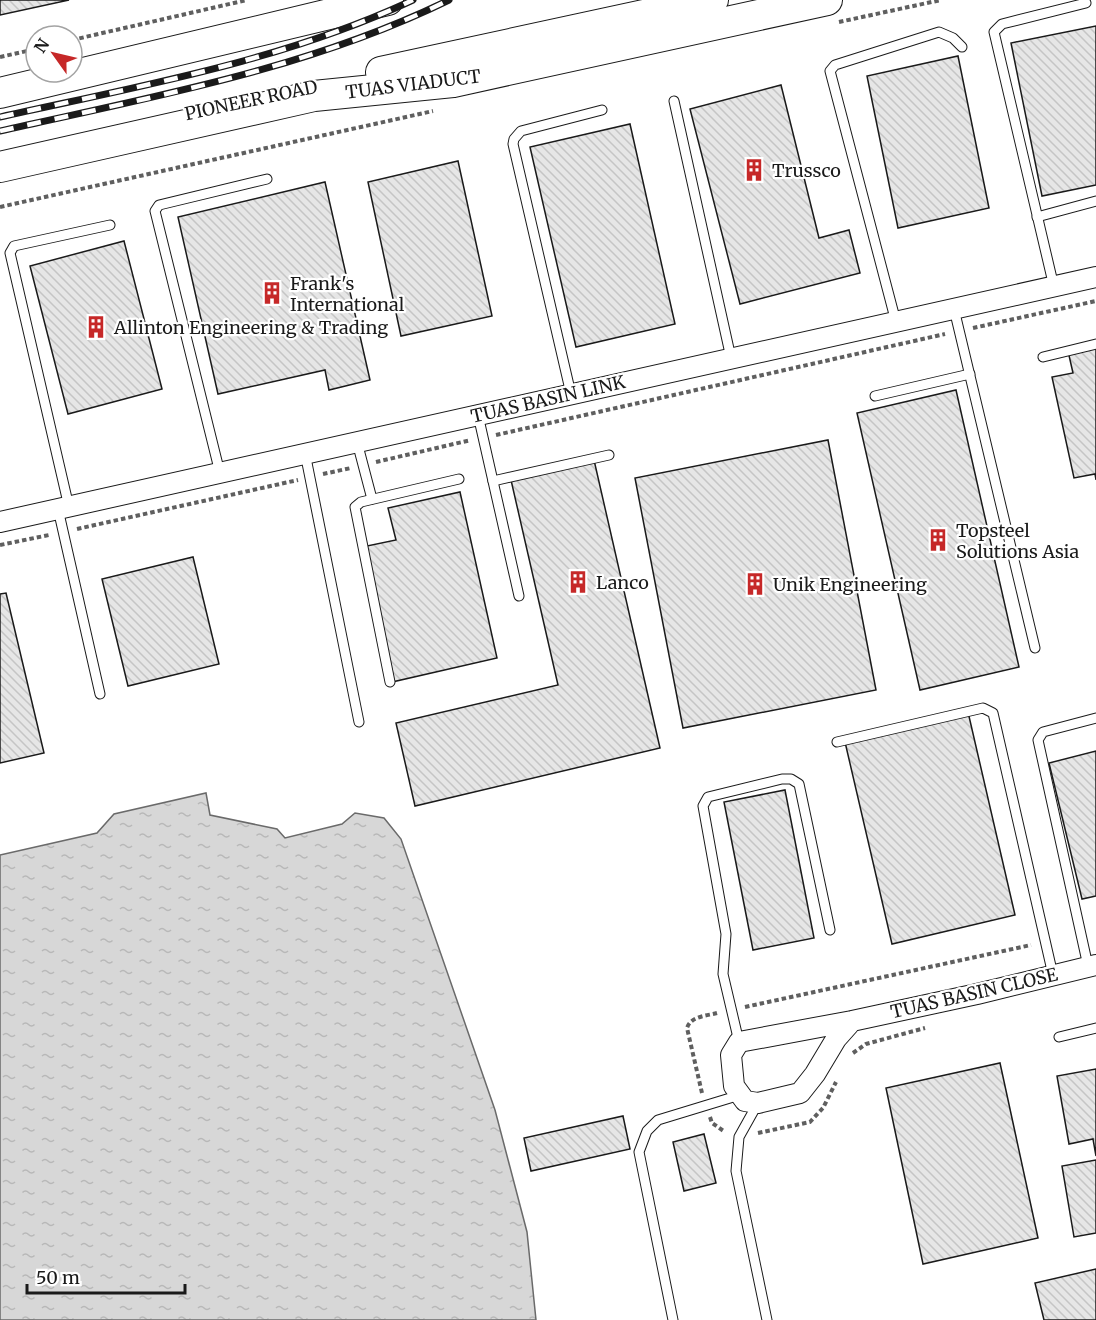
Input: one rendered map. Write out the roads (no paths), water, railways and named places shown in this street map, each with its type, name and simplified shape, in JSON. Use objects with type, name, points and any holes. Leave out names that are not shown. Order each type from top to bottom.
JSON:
[{"type":"main road","points":[[0,93],[388,0]]},
{"type":"main road","name":"PIONEER ROAD","points":[[0,153],[647,8],[712,0]]},
{"type":"main road","name":"TUAS VIADUCT","points":[[0,167],[314,96],[453,82],[827,0]]},
{"type":"street","name":"TUAS BASIN LINK","points":[[0,522],[1096,277]]},
{"type":"street","name":"TUAS BASIN CLOSE","points":[[739,1042],[977,994],[1092,965]]},
{"type":"street","points":[[739,1042],[731,1055],[734,1086],[749,1099],[800,1093],[815,1074],[836,1039],[852,1021]]},
{"type":"lane","points":[[1054,287],[994,32],[1002,24],[1086,3]]},
{"type":"lane","points":[[896,322],[830,71],[835,65],[939,32],[953,38],[962,47]]},
{"type":"lane","points":[[674,101],[731,358]]},
{"type":"lane","points":[[571,394],[513,144],[521,131],[602,110]]},
{"type":"lane","points":[[220,473],[155,211],[159,205],[267,179]]},
{"type":"lane","points":[[1037,217],[1096,201]]},
{"type":"lane","points":[[100,694],[63,531],[64,508],[10,253],[14,246],[110,225]]},
{"type":"lane","points":[[954,309],[1035,648]]},
{"type":"lane","points":[[1043,357],[1096,344]]},
{"type":"lane","points":[[875,396],[970,374]]},
{"type":"lane","points":[[478,415],[519,596]]},
{"type":"lane","points":[[357,442],[372,499]]},
{"type":"lane","points":[[306,453],[359,722]]},
{"type":"lane","points":[[493,481],[609,455]]},
{"type":"lane","points":[[390,682],[354,511],[357,504],[372,499],[459,479]]},
{"type":"lane","points":[[837,742],[982,708],[993,713],[1053,975]]},
{"type":"lane","points":[[1092,965],[1038,740],[1043,732],[1096,718]]},
{"type":"lane","points":[[739,1042],[723,975],[726,934],[703,806],[708,796],[782,779],[790,778],[799,784],[830,930]]},
{"type":"lane","points":[[1059,1037],[1096,1028]]},
{"type":"lane","points":[[673,1320],[639,1152],[642,1140],[658,1120],[749,1099],[739,1137],[736,1171],[767,1320]]},
{"type":"water","points":[[206,793],[210,815],[277,829],[285,838],[342,824],[355,813],[384,818],[401,839],[495,1110],[527,1232],[536,1320],[0,1320],[0,855],[97,833],[114,814]]},
{"type":"railway","points":[[0,117],[210,70],[262,56],[313,40],[413,0]]},
{"type":"railway","points":[[0,131],[171,93],[285,63],[341,45],[449,0]]},
{"type":"place","name":"Trussco","points":[[754,170]]},
{"type":"place","name":"Frank's International","points":[[272,293]]},
{"type":"place","name":"Allinton Engineering & Trading","points":[[96,327]]},
{"type":"place","name":"Topsteel Solutions Asia","points":[[938,540]]},
{"type":"place","name":"Lanco","points":[[578,582]]},
{"type":"place","name":"Unik Engineering","points":[[755,584]]}]
